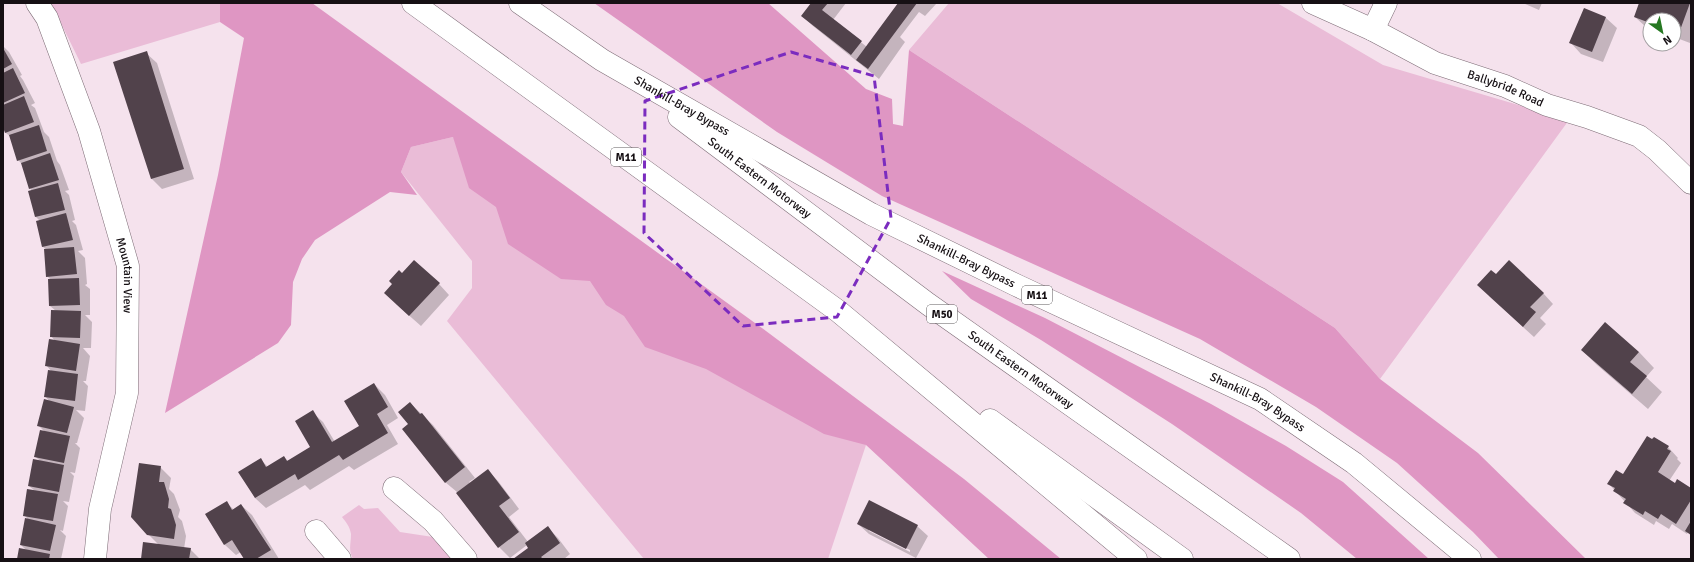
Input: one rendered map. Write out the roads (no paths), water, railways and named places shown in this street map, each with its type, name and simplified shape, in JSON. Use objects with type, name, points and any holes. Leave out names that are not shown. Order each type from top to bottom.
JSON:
[{"type":"main road","name":"Mountain View","points":[[37,3],[47,18],[90,131],[128,266],[127,393],[100,509],[95,559]]},
{"type":"main road","name":"M11","points":[[413,3],[838,311],[1136,559]]},
{"type":"main road","name":"Shankill-Bray Bypass","points":[[520,3],[602,60],[871,214],[1016,285],[1260,399],[1354,463],[1464,554]]},
{"type":"main road","name":"Ballybride Road","points":[[1313,3],[1373,30],[1435,63],[1505,86],[1547,105],[1587,117],[1639,136],[1658,150],[1691,183]]},
{"type":"main road","points":[[1373,30],[1386,3]]},
{"type":"main road","name":"South Eastern Motorway","points":[[602,60],[928,304],[1289,559]]},
{"type":"main road","points":[[838,311],[1182,559]]},
{"type":"main road","points":[[394,488],[433,521],[466,559]]},
{"type":"main road","points":[[316,531],[340,559]]}]
